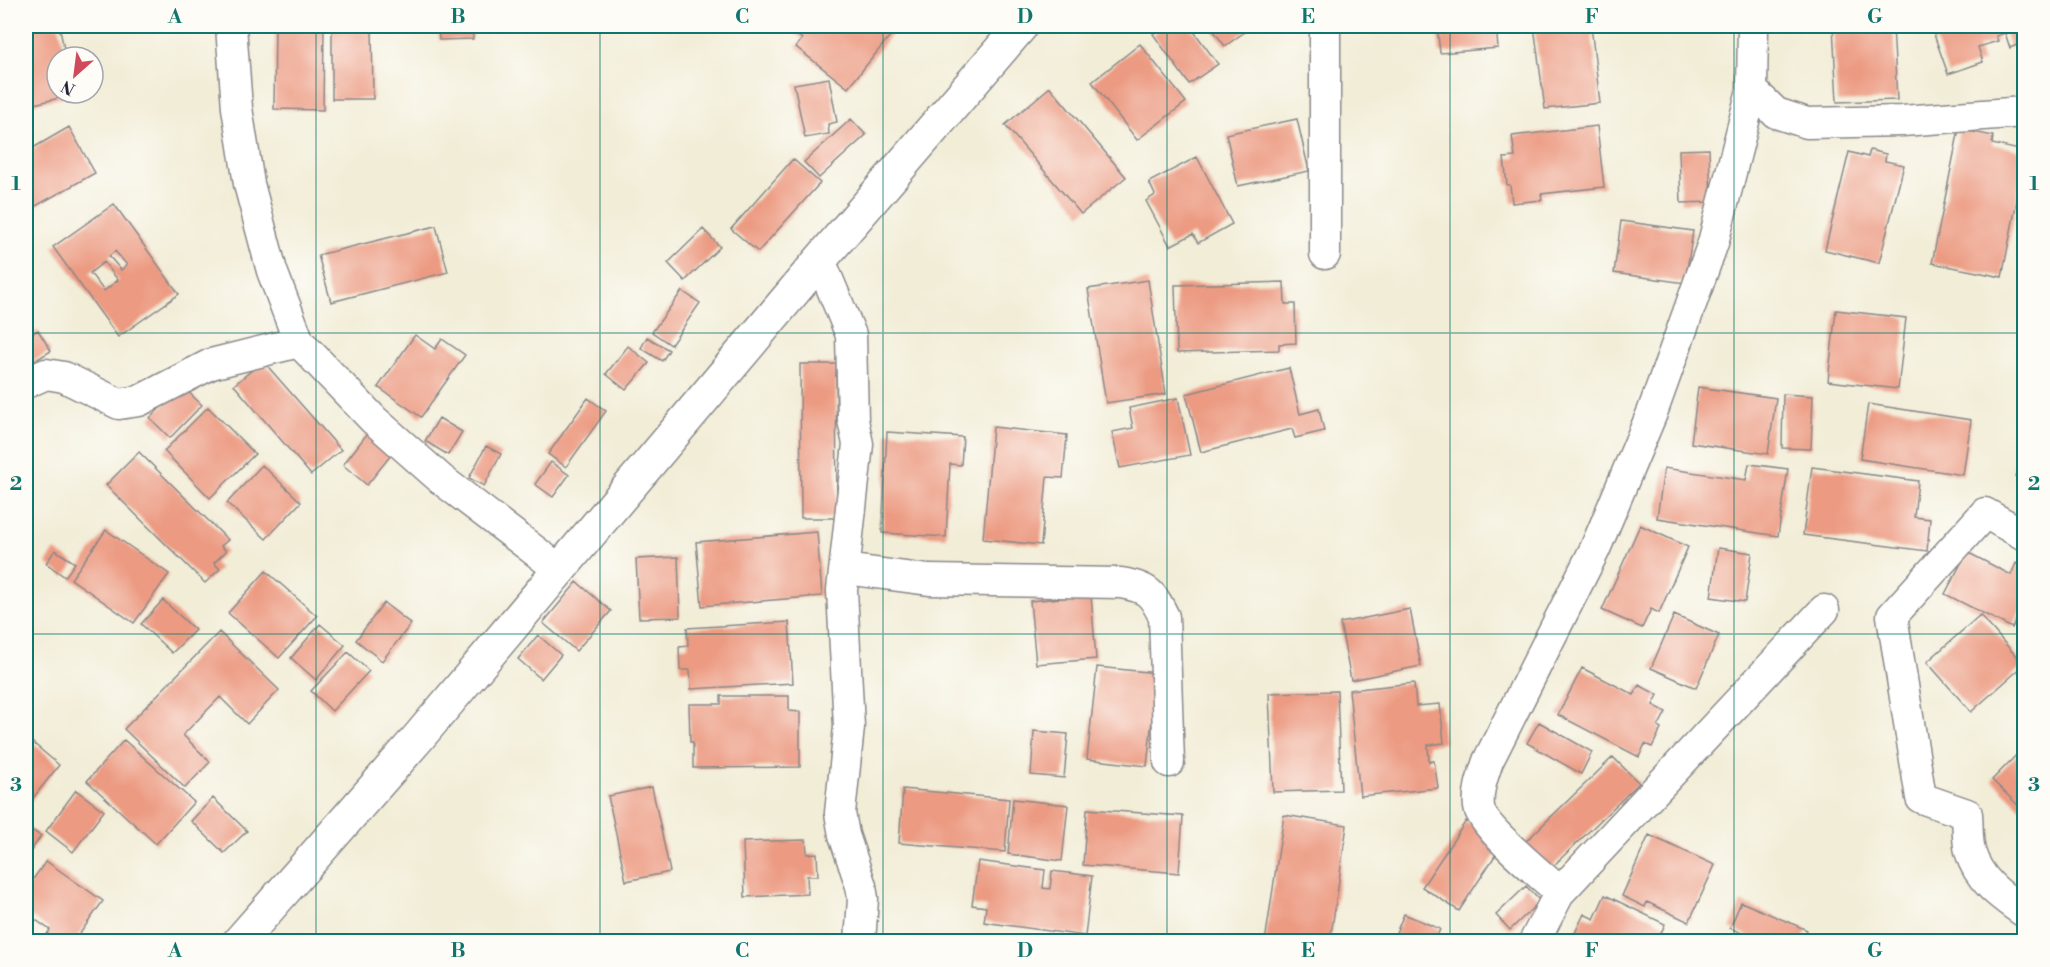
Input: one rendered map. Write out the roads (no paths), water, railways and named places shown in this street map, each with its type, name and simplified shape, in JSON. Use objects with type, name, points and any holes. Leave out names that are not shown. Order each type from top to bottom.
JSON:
[{"type":"main road","points":[[239,942],[418,738],[1010,30]]},
{"type":"street","points":[[231,26],[237,108],[249,184],[272,271],[299,342],[374,420],[442,480],[560,570]]},
{"type":"street","points":[[1325,26],[1325,254]]},
{"type":"street","points":[[1560,892],[1492,829],[1479,809],[1480,783],[1488,761],[1596,549],[1652,412],[1713,243],[1752,90],[1753,26]]},
{"type":"street","points":[[1752,90],[1776,113],[1807,123],[1902,121],[2025,112]]},
{"type":"street","points":[[820,260],[851,335],[853,420],[858,444],[842,590],[849,728],[840,813],[843,835],[861,886],[863,899],[860,942]]},
{"type":"street","points":[[26,383],[46,374],[64,377],[119,404],[129,403],[139,401],[211,364],[299,342]]},
{"type":"street","points":[[2025,535],[1985,513],[1892,616],[1921,798],[1967,814],[1969,849],[1979,874],[2003,897],[2025,912]]},
{"type":"street","points":[[845,569],[929,580],[1121,583],[1142,587],[1156,600],[1164,616],[1169,762]]},
{"type":"street","points":[[1534,942],[1560,892],[1824,610]]}]
